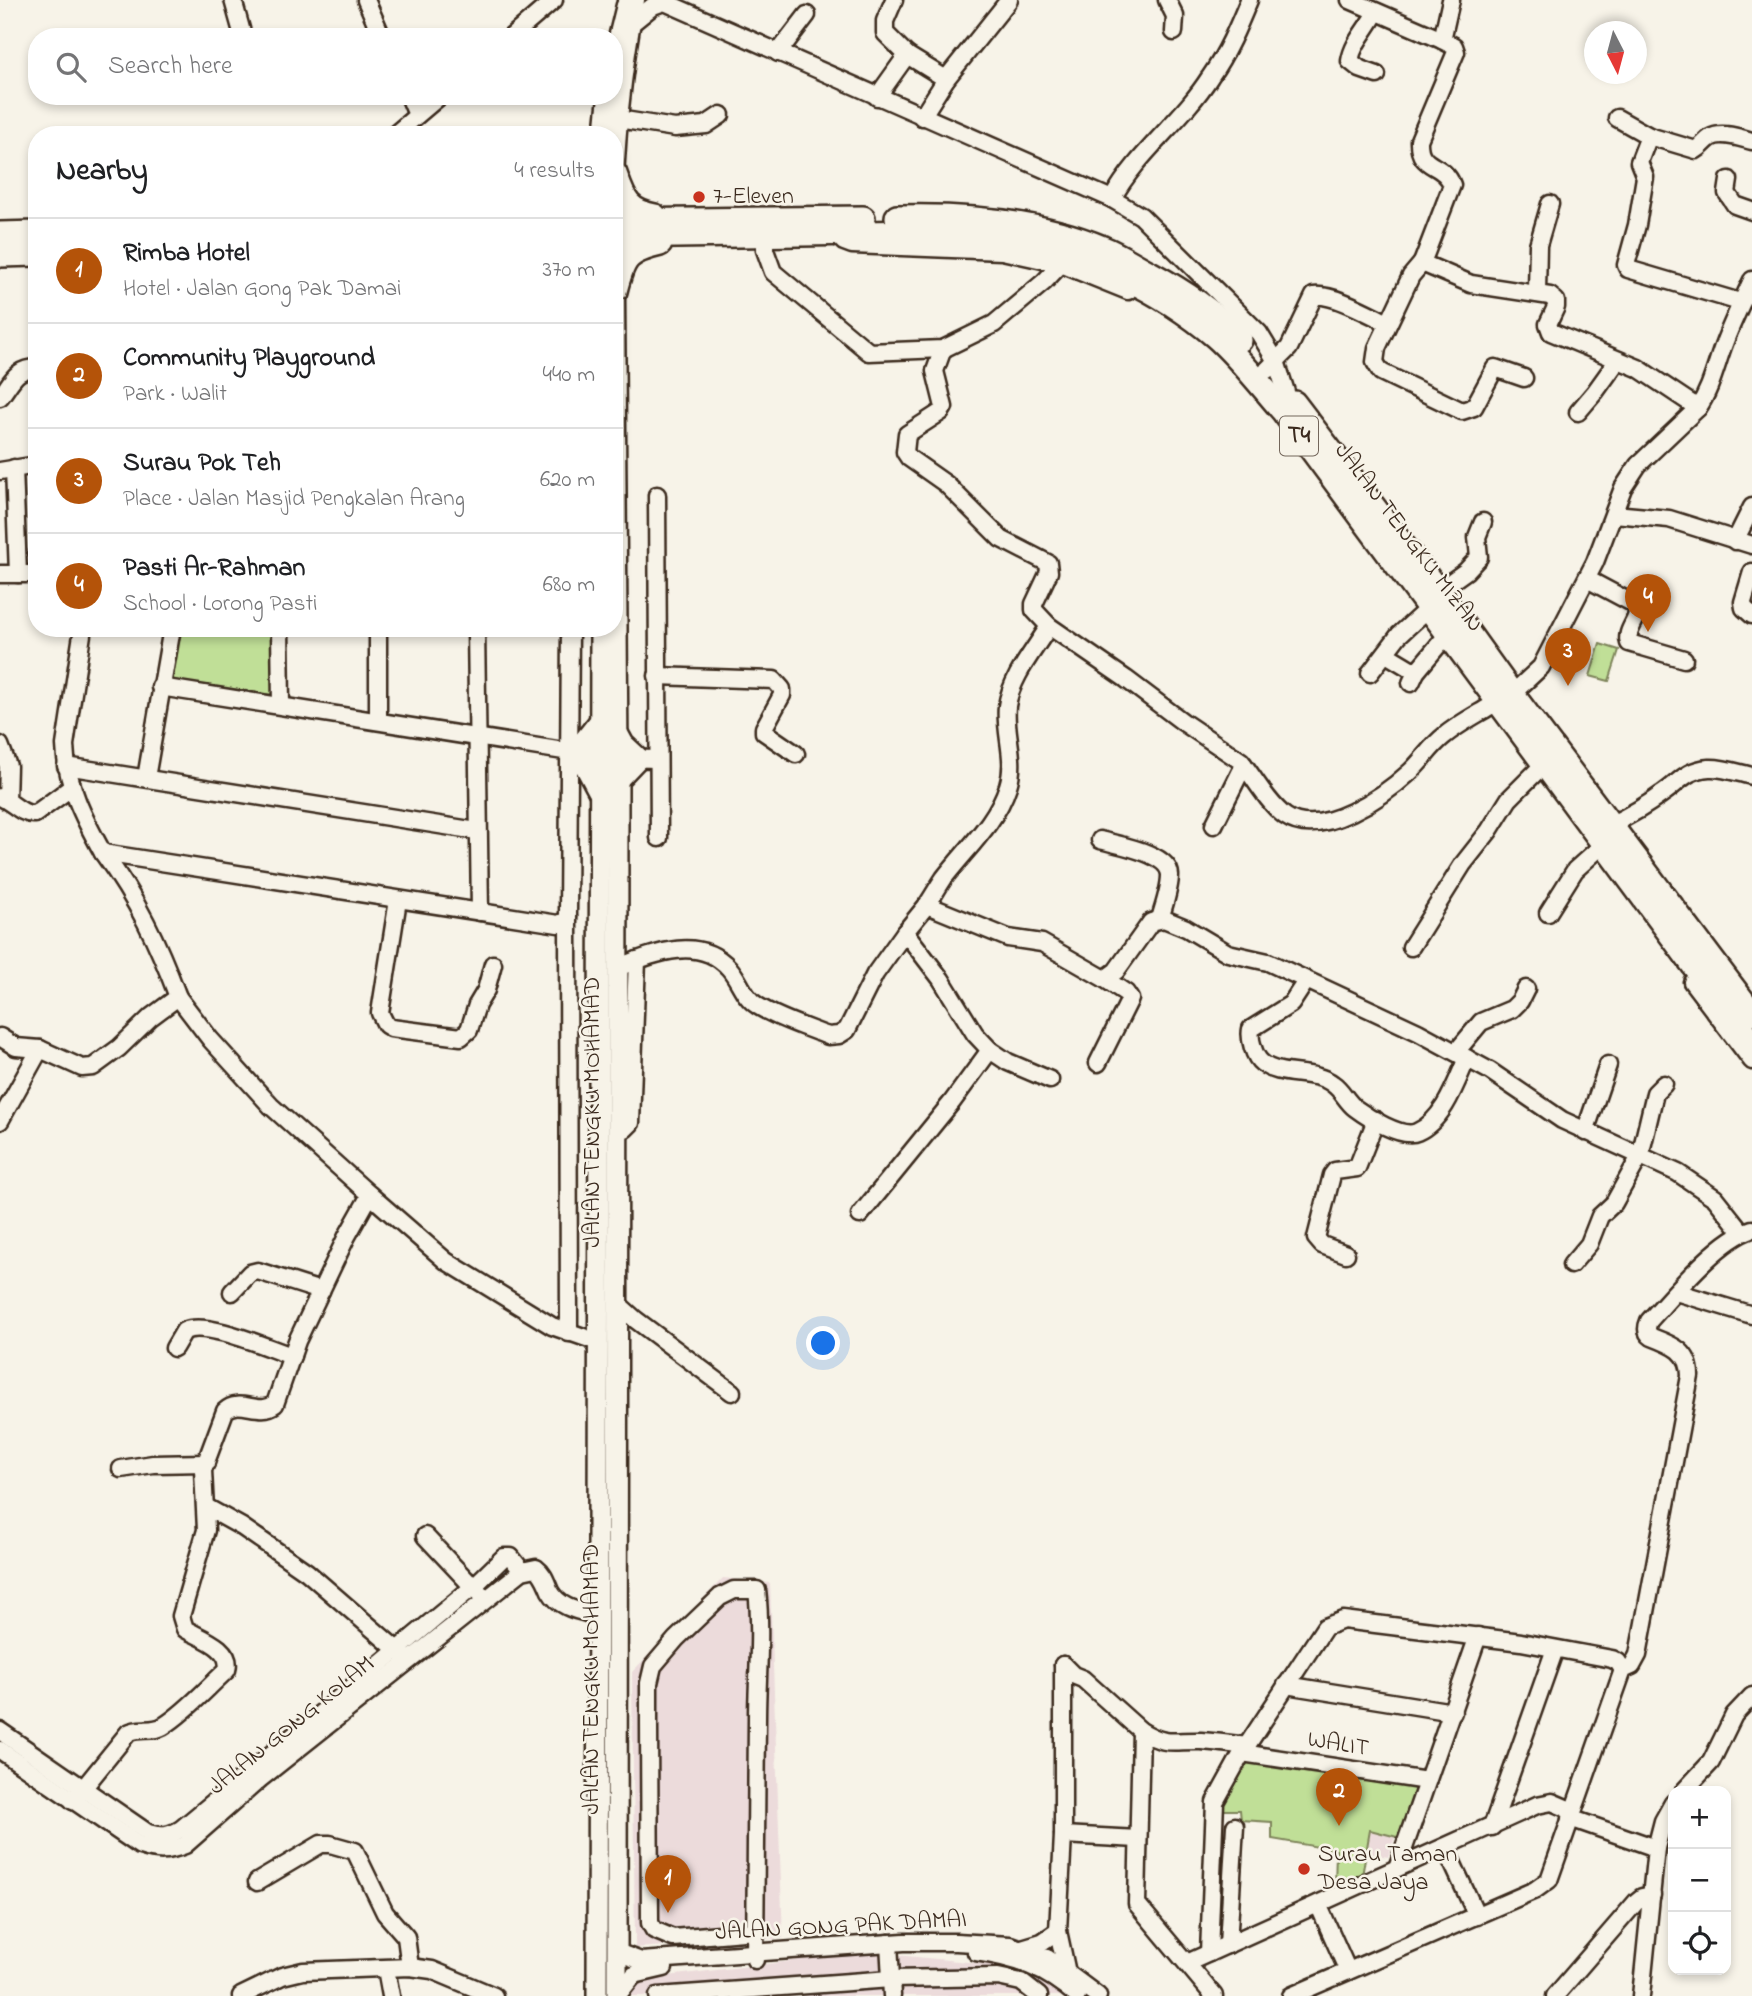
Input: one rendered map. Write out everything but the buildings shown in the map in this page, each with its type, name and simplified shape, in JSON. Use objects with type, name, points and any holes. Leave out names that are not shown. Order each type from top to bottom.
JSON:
[{"type":"highway","points":[[623,196],[630,207],[682,230]]},
{"type":"highway","name":"JALAN TENGKU MIZAN","points":[[623,236],[682,230],[929,216],[978,218],[1054,232],[1103,248],[1182,290],[1272,366],[1286,392],[1438,591],[1512,694],[1752,1013]]},
{"type":"highway","name":"JALAN TENGKU MIZAN","points":[[623,220],[682,230],[765,236],[924,232],[975,234],[1050,249],[1116,273],[1176,307],[1215,337],[1283,411],[1752,1041]]},
{"type":"highway","points":[[623,265],[630,255],[641,248],[682,230]]},
{"type":"highway","points":[[0,234],[28,233]]},
{"type":"highway","points":[[0,255],[28,254]]},
{"type":"main road","name":"JALAN TENGKU MOHAMAD","points":[[600,637],[600,720],[618,780],[617,1996]]},
{"type":"main road","name":"JALAN TENGKU MOHAMAD","points":[[597,1996],[600,795],[618,732],[617,637]]},
{"type":"main road","points":[[600,720],[581,744],[570,752],[582,761],[600,795]]},
{"type":"main road","points":[[618,732],[624,744],[648,759],[618,780]]},
{"type":"main road","points":[[597,1799],[607,1781],[607,1765],[617,1762]]},
{"type":"street","points":[[233,0],[241,28]]},
{"type":"street","points":[[366,0],[378,28]]},
{"type":"street","points":[[620,28],[625,9],[636,0]]},
{"type":"street","points":[[894,0],[885,21],[885,33],[906,55],[946,79]]},
{"type":"street","points":[[922,117],[946,79],[1009,0]]},
{"type":"street","points":[[1167,0],[1175,16],[1174,32]]},
{"type":"street","points":[[1112,199],[1128,174],[1210,78],[1232,39],[1249,0]]},
{"type":"street","points":[[1350,0],[1442,40],[1454,46],[1456,52],[1419,140],[1422,160],[1449,175],[1452,185],[1422,263],[1410,276],[1374,356],[1381,372],[1462,411],[1474,407],[1495,368],[1524,378]]},
{"type":"street","points":[[1442,40],[1451,0]]},
{"type":"street","points":[[625,9],[644,12],[662,1],[1112,199],[1141,216],[1259,333],[1272,366],[1289,348],[1314,296],[1321,295],[1339,301],[1388,323]]},
{"type":"street","points":[[521,28],[548,2]]},
{"type":"street","points":[[623,40],[625,9]]},
{"type":"street","points":[[1376,12],[1362,33],[1350,61],[1360,69],[1377,75]]},
{"type":"street","points":[[779,53],[807,15]]},
{"type":"street","points":[[877,97],[906,55]]},
{"type":"street","points":[[413,105],[417,115]]},
{"type":"street","points":[[404,126],[429,105]]},
{"type":"street","points":[[604,126],[606,105]]},
{"type":"street","points":[[618,126],[619,105]]},
{"type":"street","points":[[618,119],[675,128],[706,125],[721,115]]},
{"type":"street","points":[[1617,118],[1649,136],[1696,150],[1710,138],[1720,135],[1752,141]]},
{"type":"street","points":[[1649,136],[1639,162],[1645,177],[1637,225],[1626,265],[1628,269],[1740,302]]},
{"type":"street","points":[[1729,180],[1727,193],[1735,205],[1752,211]]},
{"type":"street","points":[[1537,292],[1538,245],[1550,204]]},
{"type":"street","points":[[836,234],[852,245],[989,250],[1061,264],[1123,288],[1211,346],[1257,396],[1305,456],[1752,1061]]},
{"type":"street","points":[[765,236],[765,250],[773,272],[869,352],[943,349],[994,324],[1045,282],[1061,264]]},
{"type":"street","points":[[1422,263],[1471,284],[1550,296],[1556,301],[1548,324],[1551,332],[1638,368],[1698,408]]},
{"type":"street","points":[[1512,694],[1541,667],[1587,579],[1623,488],[1638,465],[1698,408],[1711,386],[1740,302],[1752,282]]},
{"type":"street","points":[[943,349],[934,371],[944,407],[941,412],[907,435],[905,452],[909,458],[946,484],[1001,539],[1048,563],[1049,572],[1034,604],[1037,614],[1049,626],[1126,679],[1175,717],[1233,755],[1284,815],[1303,822],[1338,818],[1362,807],[1405,776],[1446,734],[1489,707]]},
{"type":"street","points":[[1578,412],[1618,360]]},
{"type":"street","points":[[0,397],[16,374],[28,368]]},
{"type":"street","points":[[18,574],[7,469],[28,466]]},
{"type":"street","points":[[657,495],[657,676],[648,759],[659,838]]},
{"type":"street","points":[[1735,541],[1752,507]]},
{"type":"street","points":[[1614,514],[1670,519],[1752,545]]},
{"type":"street","points":[[1438,591],[1479,558],[1477,537],[1483,522]]},
{"type":"street","points":[[1752,572],[1743,602],[1744,608],[1752,615]]},
{"type":"street","points":[[0,574],[28,574]]},
{"type":"street","points":[[1587,579],[1637,608],[1638,614],[1627,634],[1629,643],[1684,659]]},
{"type":"street","points":[[1370,673],[1399,635],[1421,615]]},
{"type":"street","points":[[617,968],[669,950],[692,948],[711,954],[731,970],[743,992],[758,1007],[828,1036],[839,1035],[847,1030],[875,974],[944,879],[985,829],[1007,787],[1013,764],[1007,708],[1012,685],[1049,626]]},
{"type":"street","points":[[82,637],[65,745],[66,766],[72,787],[103,853],[139,906],[178,997],[210,1039],[271,1106],[446,1261],[552,1325],[598,1342]]},
{"type":"street","points":[[146,778],[170,637]]},
{"type":"street","points":[[280,637],[281,705]]},
{"type":"street","points":[[378,637],[378,721]]},
{"type":"street","points":[[476,637],[480,912]]},
{"type":"street","points":[[569,1333],[570,637]]},
{"type":"street","points":[[1386,654],[1414,677],[1441,642]]},
{"type":"street","points":[[657,676],[774,680],[782,689],[782,695],[764,727],[764,732],[796,754]]},
{"type":"street","points":[[160,687],[570,752],[648,759]]},
{"type":"street","points":[[0,745],[8,766],[4,799],[25,813],[35,814],[72,787]]},
{"type":"street","points":[[1214,825],[1244,765]]},
{"type":"street","points":[[66,766],[477,831]]},
{"type":"street","points":[[1610,825],[1665,793],[1682,776],[1705,768],[1752,776]]},
{"type":"street","points":[[1410,947],[1509,799],[1537,771]]},
{"type":"street","points":[[1100,840],[1156,857],[1166,865],[1170,872],[1169,883],[1160,919]]},
{"type":"street","points":[[1548,912],[1575,870],[1596,851]]},
{"type":"street","points":[[103,853],[558,924],[568,916]]},
{"type":"street","points":[[398,900],[380,1013],[386,1025],[391,1028],[461,1037],[469,1030],[477,1005],[486,990],[493,964]]},
{"type":"street","points":[[927,905],[1008,938],[1042,943],[1126,993],[1130,999],[1098,1063]]},
{"type":"street","points":[[1105,979],[1116,971],[1152,922],[1160,919],[1186,928],[1228,953],[1268,962],[1418,1032],[1490,1070],[1562,1120],[1678,1173],[1709,1193],[1747,1231],[1691,1276],[1649,1321],[1647,1330],[1652,1337],[1678,1348],[1687,1358],[1690,1376],[1638,1655],[1632,1666],[1623,1670],[1549,1880],[1535,1890],[1292,1996]]},
{"type":"street","points":[[905,932],[941,979],[969,1026],[990,1050],[1016,1066],[1050,1080]]},
{"type":"street","points":[[617,1130],[625,1129],[631,1123],[637,960]]},
{"type":"street","points":[[1306,981],[1291,1004],[1251,1029],[1250,1035],[1257,1057],[1266,1066],[1321,1077],[1331,1083],[1353,1107],[1406,1134],[1418,1132],[1441,1112],[1461,1055],[1480,1022],[1512,1009],[1527,989]]},
{"type":"street","points":[[0,1037],[16,1047],[40,1049],[82,1068],[93,1067],[120,1048],[151,1017],[178,997]]},
{"type":"street","points":[[0,1121],[40,1049]]},
{"type":"street","points":[[860,1215],[990,1050]]},
{"type":"street","points":[[1585,1132],[1608,1065]]},
{"type":"street","points":[[1571,1265],[1589,1244],[1600,1216],[1614,1203],[1640,1156],[1655,1093],[1664,1084]]},
{"type":"street","points":[[1346,1254],[1322,1245],[1316,1238],[1332,1175],[1339,1169],[1357,1168],[1376,1120]]},
{"type":"street","points":[[77,1795],[128,1733],[165,1726],[227,1670],[229,1663],[223,1651],[185,1629],[181,1623],[205,1538],[207,1521],[203,1483],[206,1463],[225,1411],[233,1405],[265,1409],[275,1404],[292,1356],[321,1291],[370,1195]]},
{"type":"street","points":[[232,1292],[250,1273],[258,1272],[279,1276],[321,1291]]},
{"type":"street","points":[[1676,1292],[1752,1315]]},
{"type":"street","points":[[617,1303],[732,1392]]},
{"type":"street","points":[[174,1348],[184,1331],[196,1328],[219,1332],[292,1356]]},
{"type":"street","points":[[121,1469],[153,1464],[206,1463]]},
{"type":"street","points":[[206,1507],[242,1527],[307,1572],[403,1656]]},
{"type":"street","points":[[425,1536],[479,1593]]},
{"type":"street","points":[[0,1750],[77,1795],[160,1837],[198,1824],[479,1593],[504,1557],[519,1566],[536,1568],[541,1572],[555,1599],[565,1607],[598,1616]]},
{"type":"street","points":[[755,1931],[673,1938],[654,1930],[650,1923],[649,1683],[656,1660],[720,1597],[734,1590],[757,1590],[755,1956]]},
{"type":"street","points":[[1209,1953],[1215,1802],[1245,1750],[1325,1627],[1343,1620],[1478,1636],[1612,1659],[1618,1662],[1623,1670]]},
{"type":"street","points":[[1397,1868],[1478,1636]]},
{"type":"street","points":[[1492,1827],[1555,1649]]},
{"type":"street","points":[[1067,1973],[1058,1931],[1063,1835],[1063,1665],[1073,1675],[1083,1679],[1141,1731],[1137,1904],[1214,1996]]},
{"type":"street","points":[[1286,1685],[1453,1712]]},
{"type":"street","points":[[1689,1786],[1711,1762],[1734,1715],[1752,1696]]},
{"type":"street","points":[[0,1731],[77,1795]]},
{"type":"street","name":"WALIT","points":[[1141,1731],[1166,1743],[1199,1741],[1427,1781]]},
{"type":"street","points":[[1186,1964],[1397,1868],[1552,1802],[1572,1814],[1656,1848]]},
{"type":"street","points":[[1641,1996],[1656,1848],[1662,1821],[1668,1811]]},
{"type":"street","points":[[1228,1945],[1235,1826]]},
{"type":"street","points":[[1063,1835],[1138,1839]]},
{"type":"street","points":[[257,1882],[321,1844],[355,1851],[385,1913],[406,1937],[410,1967]]},
{"type":"street","points":[[1445,1847],[1476,1916]]},
{"type":"street","points":[[1555,1996],[1637,1901],[1651,1895]]},
{"type":"street","points":[[1318,1904],[1348,1971]]},
{"type":"street","points":[[1022,1948],[1042,1942],[1058,1931]]},
{"type":"street","points":[[1058,1931],[1044,1963],[1077,1996]]},
{"type":"street","name":"JALAN GONG PAK DAMAI","points":[[617,1952],[641,1961],[956,1942],[1010,1945],[1022,1948],[1044,1963],[1067,1973],[1098,1996]]},
{"type":"street","points":[[889,1947],[892,1996]]},
{"type":"street","name":"JALAN GONG PAK DAMAI","points":[[889,1947],[971,1951],[1044,1963]]},
{"type":"street","name":"JALAN GONG PAK DAMAI","points":[[617,1996],[634,1975],[654,1969],[755,1956]]},
{"type":"street","points":[[241,1996],[282,1976],[303,1971],[410,1967],[432,1970],[494,1996]]},
{"type":"street","points":[[386,1969],[391,1996]]},
{"type":"street","points":[[658,1996],[891,1979],[998,1977],[1021,1982],[1039,1996]]},
{"type":"shaded area","points":[[723,1578],[770,1583],[783,1938],[635,1948],[632,1672]]},
{"type":"shaded area","points":[[1370,1830],[1395,1837],[1388,1857],[1366,1853]]},
{"type":"shaded area","points":[[864,1952],[1041,1969],[1068,1996],[617,1996],[643,1979]]},
{"type":"green space","points":[[172,637],[276,637],[274,695],[164,681]]},
{"type":"green space","points":[[1600,644],[1619,650],[1609,681],[1590,676]]},
{"type":"green space","points":[[1247,1758],[1421,1784],[1401,1838],[1370,1830],[1362,1876],[1335,1888],[1336,1850],[1272,1839],[1272,1822],[1241,1820],[1240,1810],[1221,1810],[1220,1804]]},
{"type":"waterway","points":[[483,1589],[513,1565]]},
{"type":"waterway","points":[[408,1652],[475,1596]]},
{"type":"place","name":"7-Eleven","points":[[699,197]]},
{"type":"place","name":"Pasti Ar-Rahman","points":[[1648,632]]},
{"type":"place","name":"Surau Pok Teh","points":[[1568,686]]},
{"type":"place","name":"Community Playground","points":[[1339,1826]]},
{"type":"place","name":"Surau Taman Desa Jaya","points":[[1304,1869]]},
{"type":"place","name":"Rimba Hotel","points":[[668,1913]]}]
